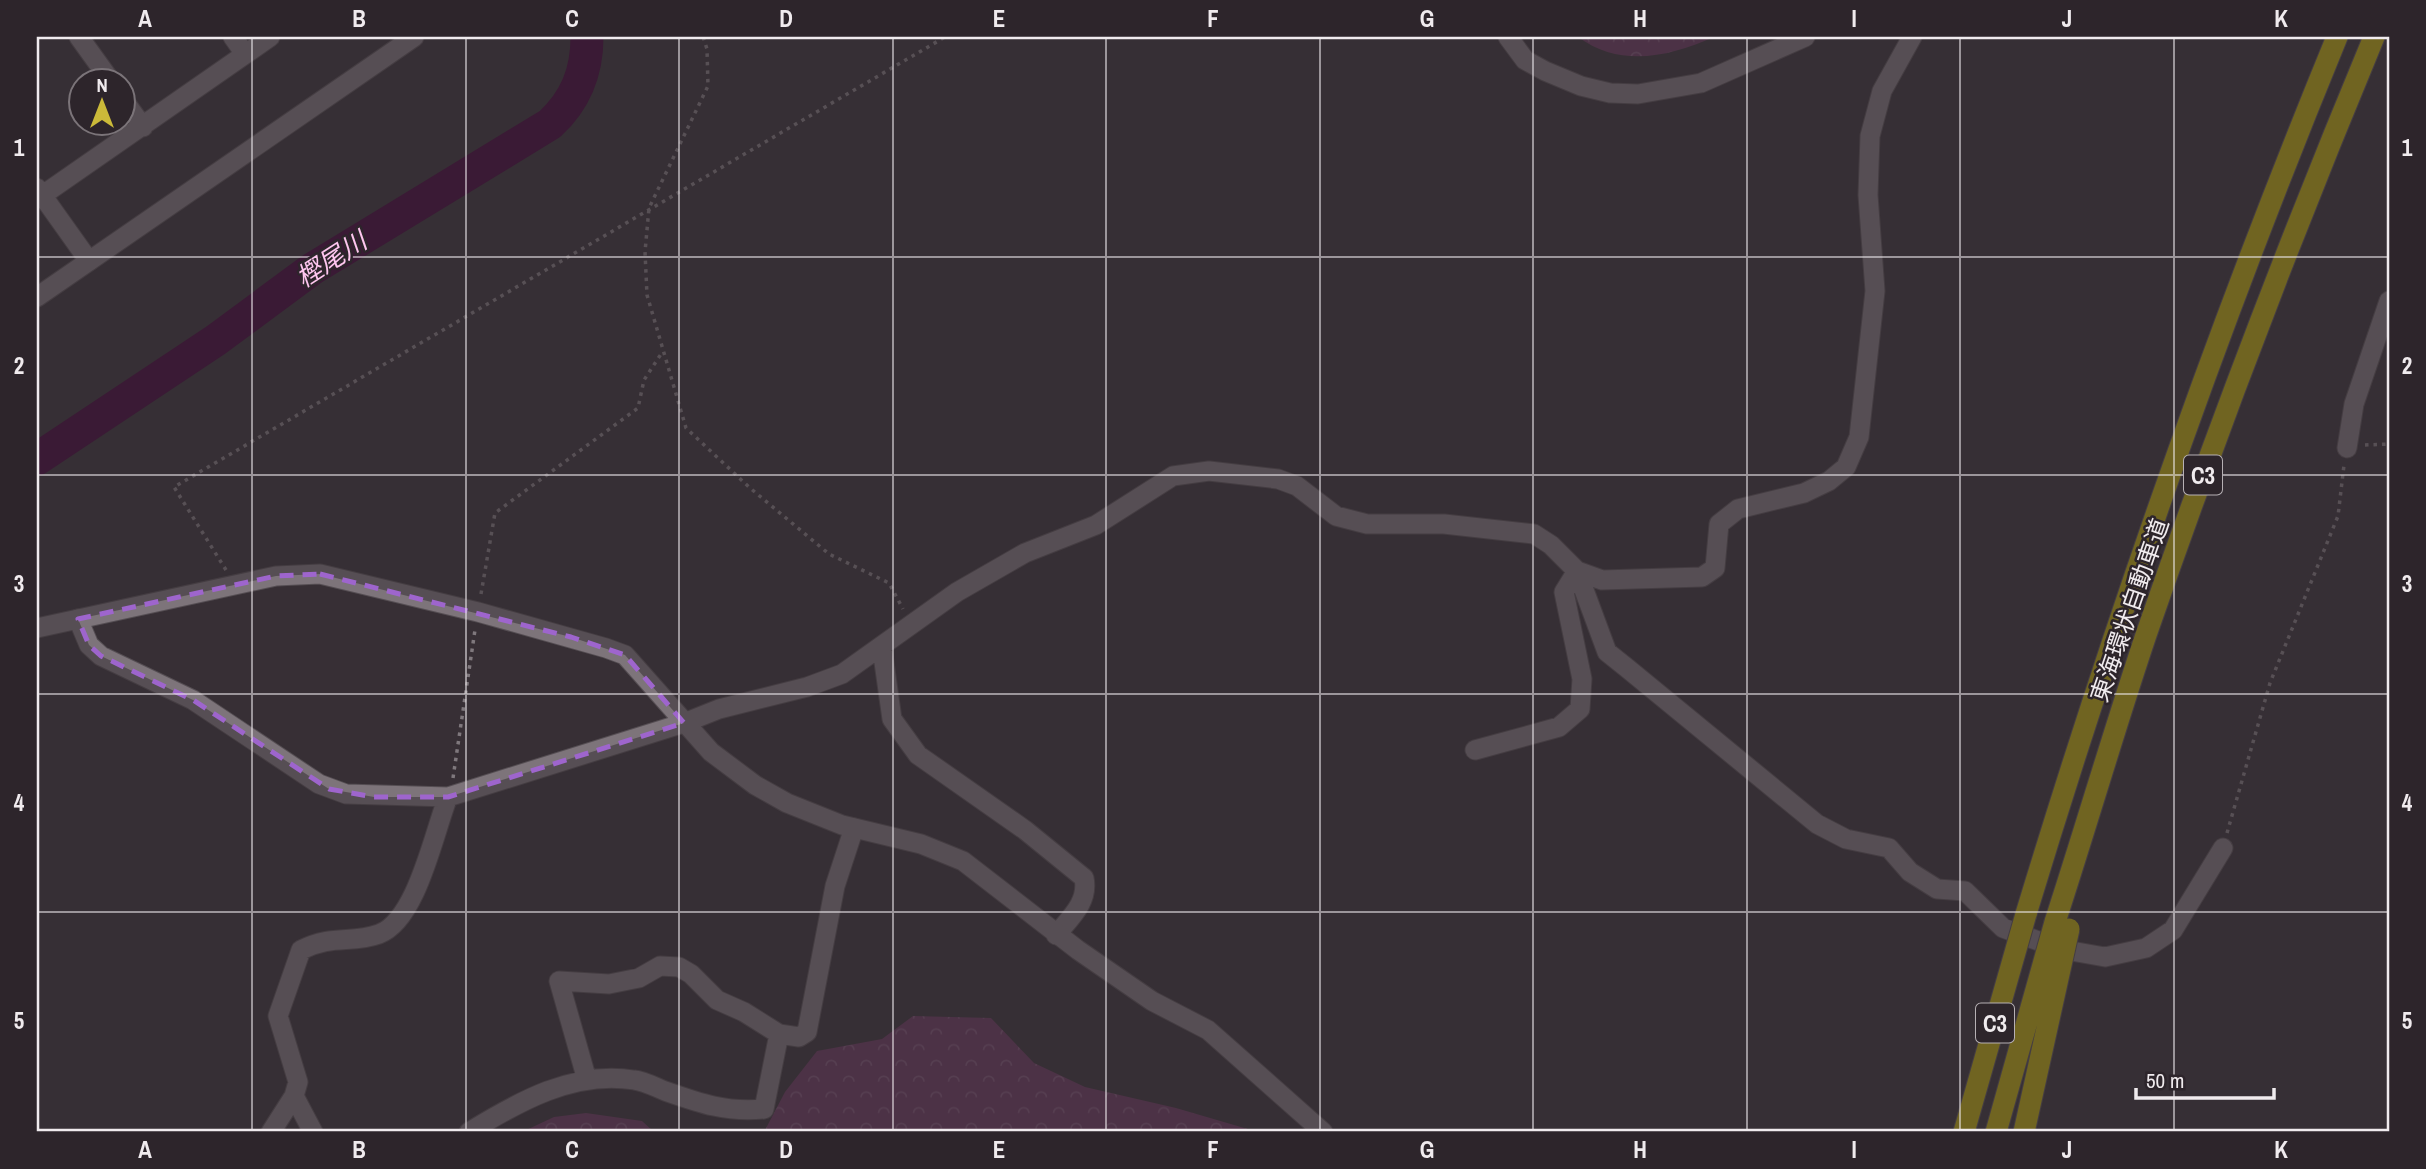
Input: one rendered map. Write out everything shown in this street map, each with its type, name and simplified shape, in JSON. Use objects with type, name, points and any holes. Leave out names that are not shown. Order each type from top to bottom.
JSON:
[{"type":"highway","name":"東海環状自動車道","points":[[1965,1132],[2073,757],[2171,468],[2225,321],[2337,37]]},
{"type":"highway","name":"東海環状自動車道","points":[[1996,1132],[2062,926],[2146,637],[2256,330],[2374,37]]},
{"type":"highway","points":[[2024,1132],[2062,926]]},
{"type":"street","points":[[79,37],[100,66]]},
{"type":"street","points":[[233,37],[245,54]]},
{"type":"street","points":[[89,261],[38,194],[143,127],[270,37]]},
{"type":"street","points":[[1508,37],[1525,60],[1545,71],[1581,86],[1611,93],[1638,94],[1702,83],[1805,37]]},
{"type":"street","points":[[1577,571],[1602,580],[1702,578],[1715,568],[1719,524],[1738,509],[1804,493],[1829,481],[1846,467],[1859,437],[1870,363],[1875,291],[1868,195],[1870,136],[1877,105],[1887,80],[1912,37]]},
{"type":"street","points":[[37,297],[406,39]]},
{"type":"street","points":[[136,118],[143,127]]},
{"type":"street","points":[[2347,449],[2354,404],[2389,301]]},
{"type":"street","points":[[78,619],[89,645],[101,656],[193,700],[329,789],[374,797],[449,796],[684,723],[719,709],[807,688],[842,674],[957,592],[1025,553],[1096,525],[1173,476],[1209,471],[1278,479],[1297,486],[1336,516],[1367,524],[1444,524],[1534,534],[1551,545],[1577,571],[1607,652],[1626,668],[1817,824],[1846,839],[1889,848],[1910,872],[1937,889],[1965,891],[2003,928],[2060,949],[2105,957],[2146,948],[2173,930],[2222,848]]},
{"type":"street","points":[[1475,750],[1559,727],[1580,709],[1582,679],[1564,592],[1577,571]]},
{"type":"street","points":[[37,628],[276,576],[320,574],[478,612],[625,655],[684,723],[712,751],[755,785],[787,803],[854,828],[921,844],[963,861],[1056,935],[1152,1001],[1209,1030],[1323,1132]]},
{"type":"street","points":[[882,648],[892,719],[918,755],[1025,830],[1084,878],[1085,892],[1080,906],[1056,935]]},
{"type":"street","points":[[271,1132],[295,1096],[298,1082],[278,1016],[301,950],[322,940],[380,933],[398,921],[410,902],[449,796]]},
{"type":"street","points":[[587,1080],[559,981],[609,984],[639,978],[660,966],[679,967],[691,974],[717,1000],[744,1012],[779,1034],[799,1037],[807,1032],[835,886],[854,828]]},
{"type":"street","points":[[469,1132],[543,1091],[587,1080],[635,1080],[712,1108],[742,1111],[764,1109],[779,1034]]},
{"type":"street","points":[[295,1096],[313,1132]]},
{"type":"path","points":[[703,37],[707,49],[708,86],[649,208],[645,253],[647,295],[686,428],[750,488],[829,554],[889,583],[912,626]]},
{"type":"path","points":[[232,585],[174,487],[945,37]]},
{"type":"path","points":[[449,796],[495,513],[638,408],[644,380],[663,351]]},
{"type":"path","points":[[2222,848],[2270,683],[2338,516],[2347,449],[2389,444]]},
{"type":"highlighted area","points":[[320,574],[571,637],[625,655],[684,723],[448,797],[374,797],[329,789],[193,700],[101,656],[89,645],[78,619],[276,576]]},
{"type":"green space","points":[[1578,37],[1714,37],[1662,54],[1628,56],[1594,47]]},
{"type":"green space","points":[[913,1016],[991,1018],[1034,1063],[1085,1087],[1176,1108],[1258,1132],[764,1132],[785,1092],[817,1051],[882,1039]]},
{"type":"green space","points":[[586,1113],[642,1121],[654,1132],[522,1132],[554,1117]]},
{"type":"waterway","name":"樫尾川","points":[[37,459],[216,340],[312,269],[550,124],[567,105],[578,85],[585,62],[587,37]]}]
